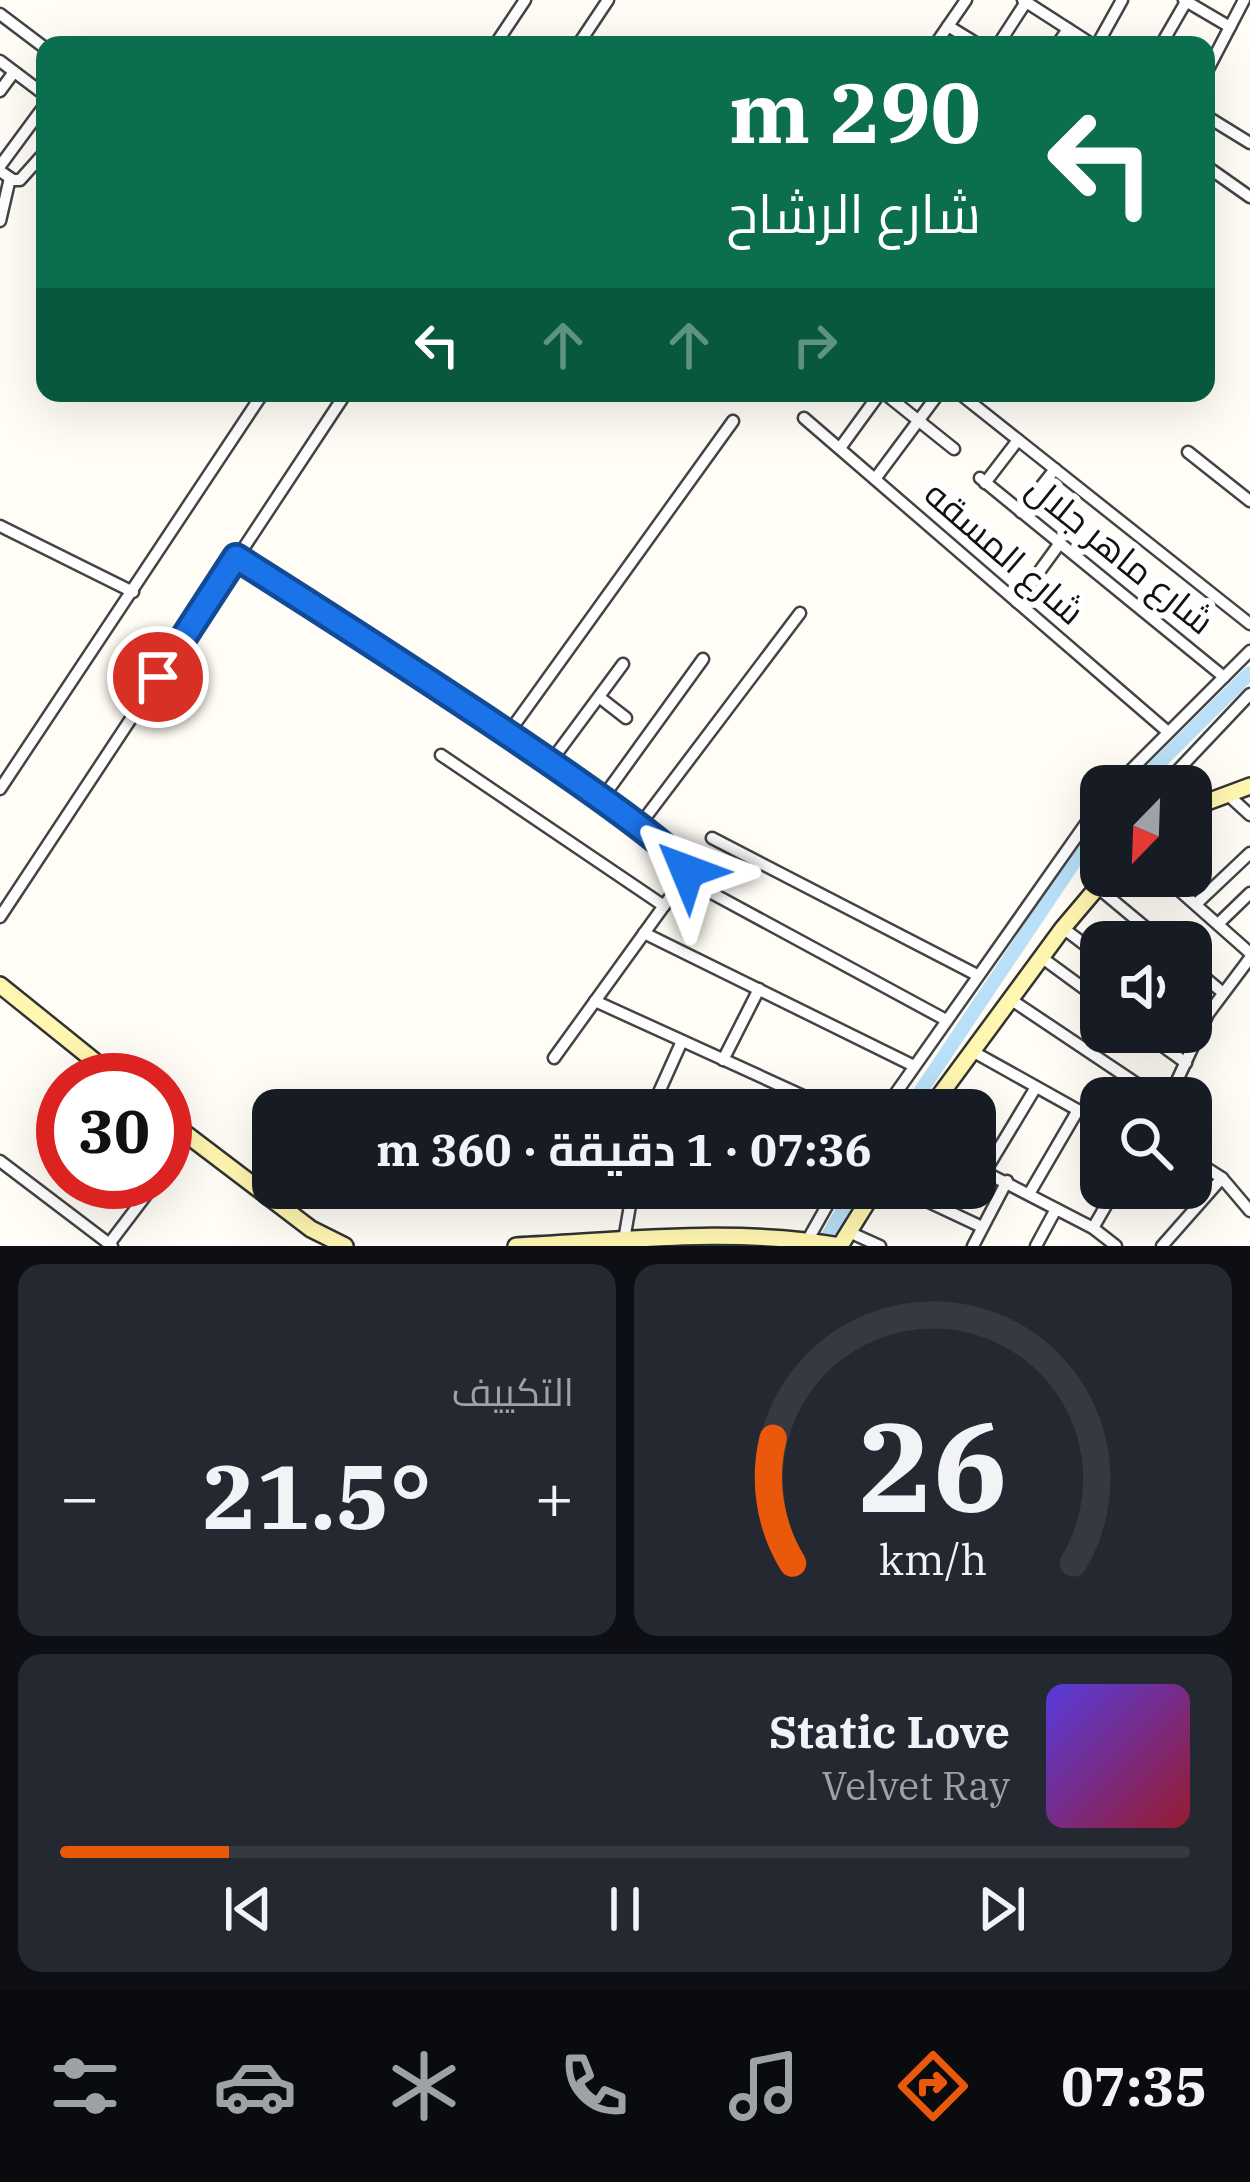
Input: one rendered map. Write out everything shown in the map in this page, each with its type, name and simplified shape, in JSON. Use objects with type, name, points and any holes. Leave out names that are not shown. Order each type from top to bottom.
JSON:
[{"type":"street","points":[[500,36],[525,0]]},
{"type":"street","points":[[584,36],[608,0]]},
{"type":"street","points":[[941,36],[965,0]]},
{"type":"street","points":[[1100,36],[1122,0]]},
{"type":"street","points":[[1166,36],[1185,0],[1230,27]]},
{"type":"street","points":[[1215,56],[1244,0]]},
{"type":"street","points":[[1003,36],[1024,1],[1081,36]]},
{"type":"street","points":[[0,15],[36,41]]},
{"type":"street","points":[[948,26],[964,36]]},
{"type":"street","points":[[1063,36],[1068,28]]},
{"type":"street","points":[[0,62],[36,88]]},
{"type":"street","points":[[0,91],[14,72]]},
{"type":"street","points":[[0,220],[3,171],[36,119]]},
{"type":"street","points":[[1215,122],[1250,143]]},
{"type":"street","points":[[3,171],[20,180],[36,162]]},
{"type":"street","points":[[1215,172],[1250,197]]},
{"type":"street","points":[[0,789],[257,402]]},
{"type":"street","points":[[0,917],[340,402]]},
{"type":"street","points":[[840,448],[875,402]]},
{"type":"street","points":[[894,402],[954,449]]},
{"type":"street","points":[[875,479],[932,402]]},
{"type":"street","points":[[970,402],[1250,624]]},
{"type":"street","name":"شارع المسقه","points":[[804,418],[1168,732]]},
{"type":"street","points":[[507,735],[734,421]]},
{"type":"street","name":"شارع ماهر جلال","points":[[1018,440],[983,481],[1224,677]]},
{"type":"street","points":[[1188,452],[1250,500]]},
{"type":"street","points":[[1021,512],[1055,469]]},
{"type":"street","points":[[0,526],[134,592]]},
{"type":"street","points":[[1017,602],[1060,543]]},
{"type":"street","points":[[236,557],[507,735],[684,860],[684,878],[554,1058]]},
{"type":"street","points":[[638,826],[800,613]]},
{"type":"street","points":[[1136,765],[1250,651]]},
{"type":"street","points":[[601,800],[703,659]]},
{"type":"street","points":[[549,764],[623,664]]},
{"type":"street","points":[[1183,765],[1250,694]]},
{"type":"street","points":[[598,697],[626,718]]},
{"type":"street","points":[[441,755],[664,906]]},
{"type":"street","points":[[1212,800],[1250,786]]},
{"type":"street","points":[[1227,794],[1250,815]]},
{"type":"street","points":[[898,1089],[1080,831]]},
{"type":"street","points":[[712,838],[977,975]]},
{"type":"street","points":[[1196,904],[1250,853]]},
{"type":"street","points":[[684,878],[946,1020]]},
{"type":"street","points":[[1219,923],[1250,893]]},
{"type":"street","points":[[944,1089],[1089,897]]},
{"type":"street","points":[[1118,897],[1142,921]]},
{"type":"street","points":[[1188,897],[1250,956],[1212,1005]]},
{"type":"street","points":[[1063,928],[1080,941]]},
{"type":"street","points":[[644,933],[914,1066]]},
{"type":"street","points":[[1041,957],[1080,986]]},
{"type":"street","points":[[1212,984],[1222,992]]},
{"type":"street","points":[[0,985],[84,1053]]},
{"type":"street","points":[[723,1060],[759,989]]},
{"type":"street","points":[[1010,999],[1127,1077]]},
{"type":"street","points":[[595,1001],[787,1089]]},
{"type":"street","points":[[660,1089],[682,1041]]},
{"type":"street","points":[[972,1051],[1078,1110],[1029,1194]]},
{"type":"street","points":[[1172,1053],[1186,1063]]},
{"type":"street","points":[[1179,1077],[1189,1053]]},
{"type":"street","points":[[996,1146],[1036,1087]]},
{"type":"street","points":[[192,1139],[311,1229],[346,1246]]},
{"type":"street","points":[[0,1161],[111,1245],[137,1209]]},
{"type":"street","points":[[1212,1172],[1250,1210]]},
{"type":"street","points":[[996,1176],[1093,1228],[1107,1243]]},
{"type":"street","points":[[1162,1246],[1222,1178]]},
{"type":"street","points":[[973,1246],[1007,1181]]},
{"type":"street","points":[[624,1240],[629,1209]]},
{"type":"street","points":[[809,1242],[826,1209]]},
{"type":"street","points":[[841,1241],[862,1209]]},
{"type":"street","points":[[943,1209],[982,1227]]},
{"type":"street","points":[[1036,1246],[1056,1209]]},
{"type":"street","points":[[1093,1228],[1104,1209]]},
{"type":"street","points":[[516,1246],[624,1240],[841,1241],[880,1246]]},
{"type":"waterway","points":[[1157,765],[1250,673]]},
{"type":"waterway","points":[[922,1089],[1080,853]]},
{"type":"waterway","points":[[822,1246],[844,1209]]},
{"type":"route","points":[[158,677],[236,557],[432,683],[638,826],[678,855],[687,871]]}]
